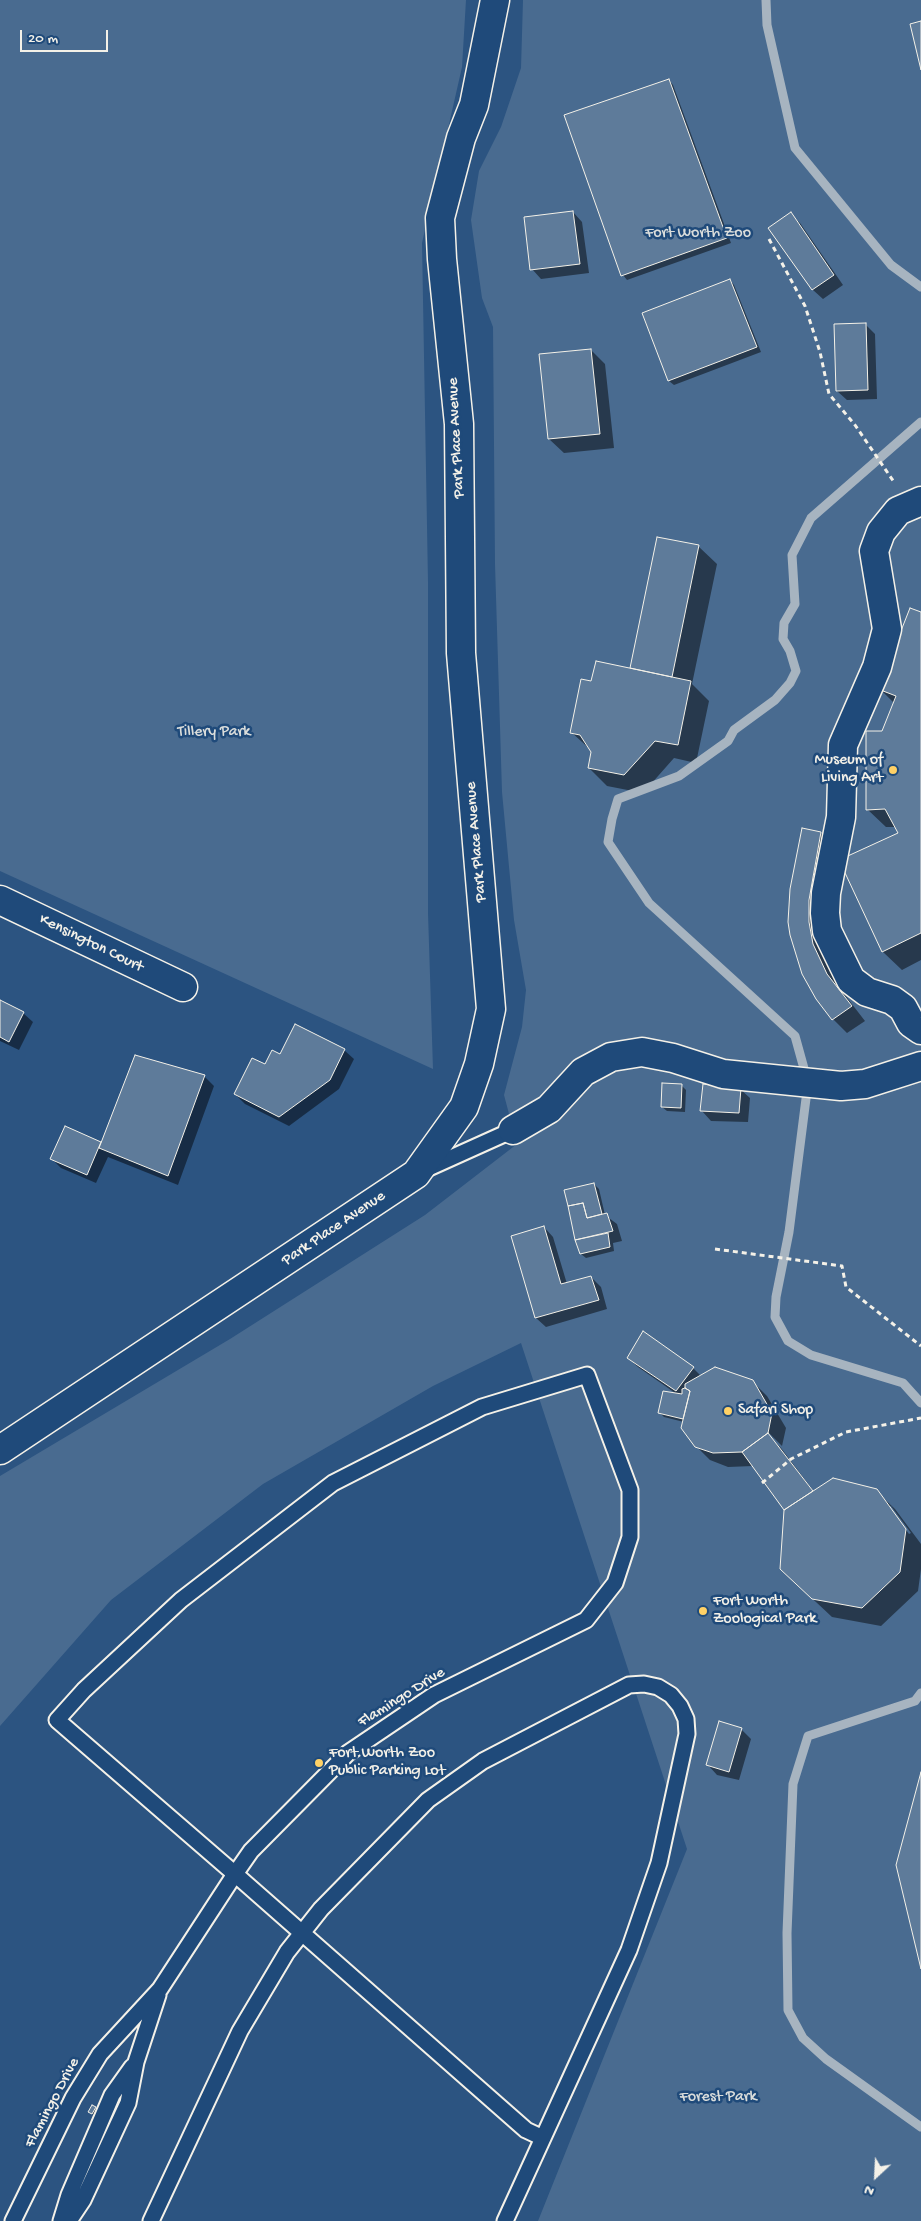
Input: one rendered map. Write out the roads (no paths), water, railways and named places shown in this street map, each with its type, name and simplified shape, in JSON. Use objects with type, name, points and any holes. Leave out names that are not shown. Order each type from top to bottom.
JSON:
[{"type":"street","name":"Park Place Avenue","points":[[0,1450],[416,1174],[464,1107],[479,1064],[491,1009],[461,653],[459,424],[442,259],[440,218],[461,138],[474,105],[495,0]]},
{"type":"street","points":[[910,495],[881,532],[874,551],[887,628],[877,667],[844,745],[841,817],[826,893],[825,913],[827,931],[850,980],[867,992],[892,1000],[903,1008],[911,1023],[921,1030]]},
{"type":"street","name":"Kensington Court","points":[[0,900],[183,987]]},
{"type":"street","points":[[513,1130],[549,1109],[583,1072],[611,1057],[642,1052],[673,1058],[723,1074],[841,1086],[865,1084],[921,1066]]},
{"type":"lane","points":[[416,1174],[513,1130]]},
{"type":"lane","name":"Flamingo Drive","points":[[13,2221],[73,2098],[100,2054],[160,1989],[251,1850],[348,1753],[434,1695],[586,1620],[615,1583],[630,1538],[630,1490],[587,1375],[482,1407],[333,1483],[181,1600],[84,1690],[57,1720],[235,1874]]},
{"type":"lane","points":[[151,2221],[240,2031],[286,1952],[321,1909],[428,1800],[484,1761],[629,1685],[644,1684],[658,1687],[671,1695],[680,1706],[686,1719],[687,1734],[660,1863],[629,1950],[505,2221]]},
{"type":"lane","points":[[235,1874],[526,2130],[543,2138]]},
{"type":"lane","name":"Flamingo Drive","points":[[69,2221],[83,2200],[128,2103],[136,2062],[160,1989]]},
{"type":"lane","points":[[61,2221],[69,2195],[112,2095],[136,2062]]},
{"type":"waterway","points":[[766,0],[767,25],[795,148],[891,265],[921,287]]},
{"type":"waterway","points":[[921,422],[811,518],[792,555],[795,604],[784,623],[783,639],[790,651],[796,671],[790,683],[775,700],[734,730],[728,741],[679,776],[618,799],[608,842],[649,903],[795,1036],[808,1083],[789,1232],[776,1297],[775,1317],[788,1341],[811,1355],[903,1383],[921,1403]]},
{"type":"waterway","points":[[921,1693],[915,1701],[808,1736],[793,1784],[787,1933],[788,2010],[803,2038],[826,2059],[921,2127]]},
{"type":"place","name":"Museum of Living Art","points":[[893,770]]},
{"type":"place","name":"Safari Shop","points":[[728,1411]]},
{"type":"place","name":"Fort Worth Zoological Park","points":[[703,1611]]},
{"type":"place","name":"Fort Worth Zoo Public Parking Lot","points":[[319,1763]]},
{"type":"park label","name":"Fort Worth Zoo","points":[[698,234]]},
{"type":"park label","name":"Tillery Park","points":[[214,733]]},
{"type":"park label","name":"Forest Park","points":[[718,2098]]}]
